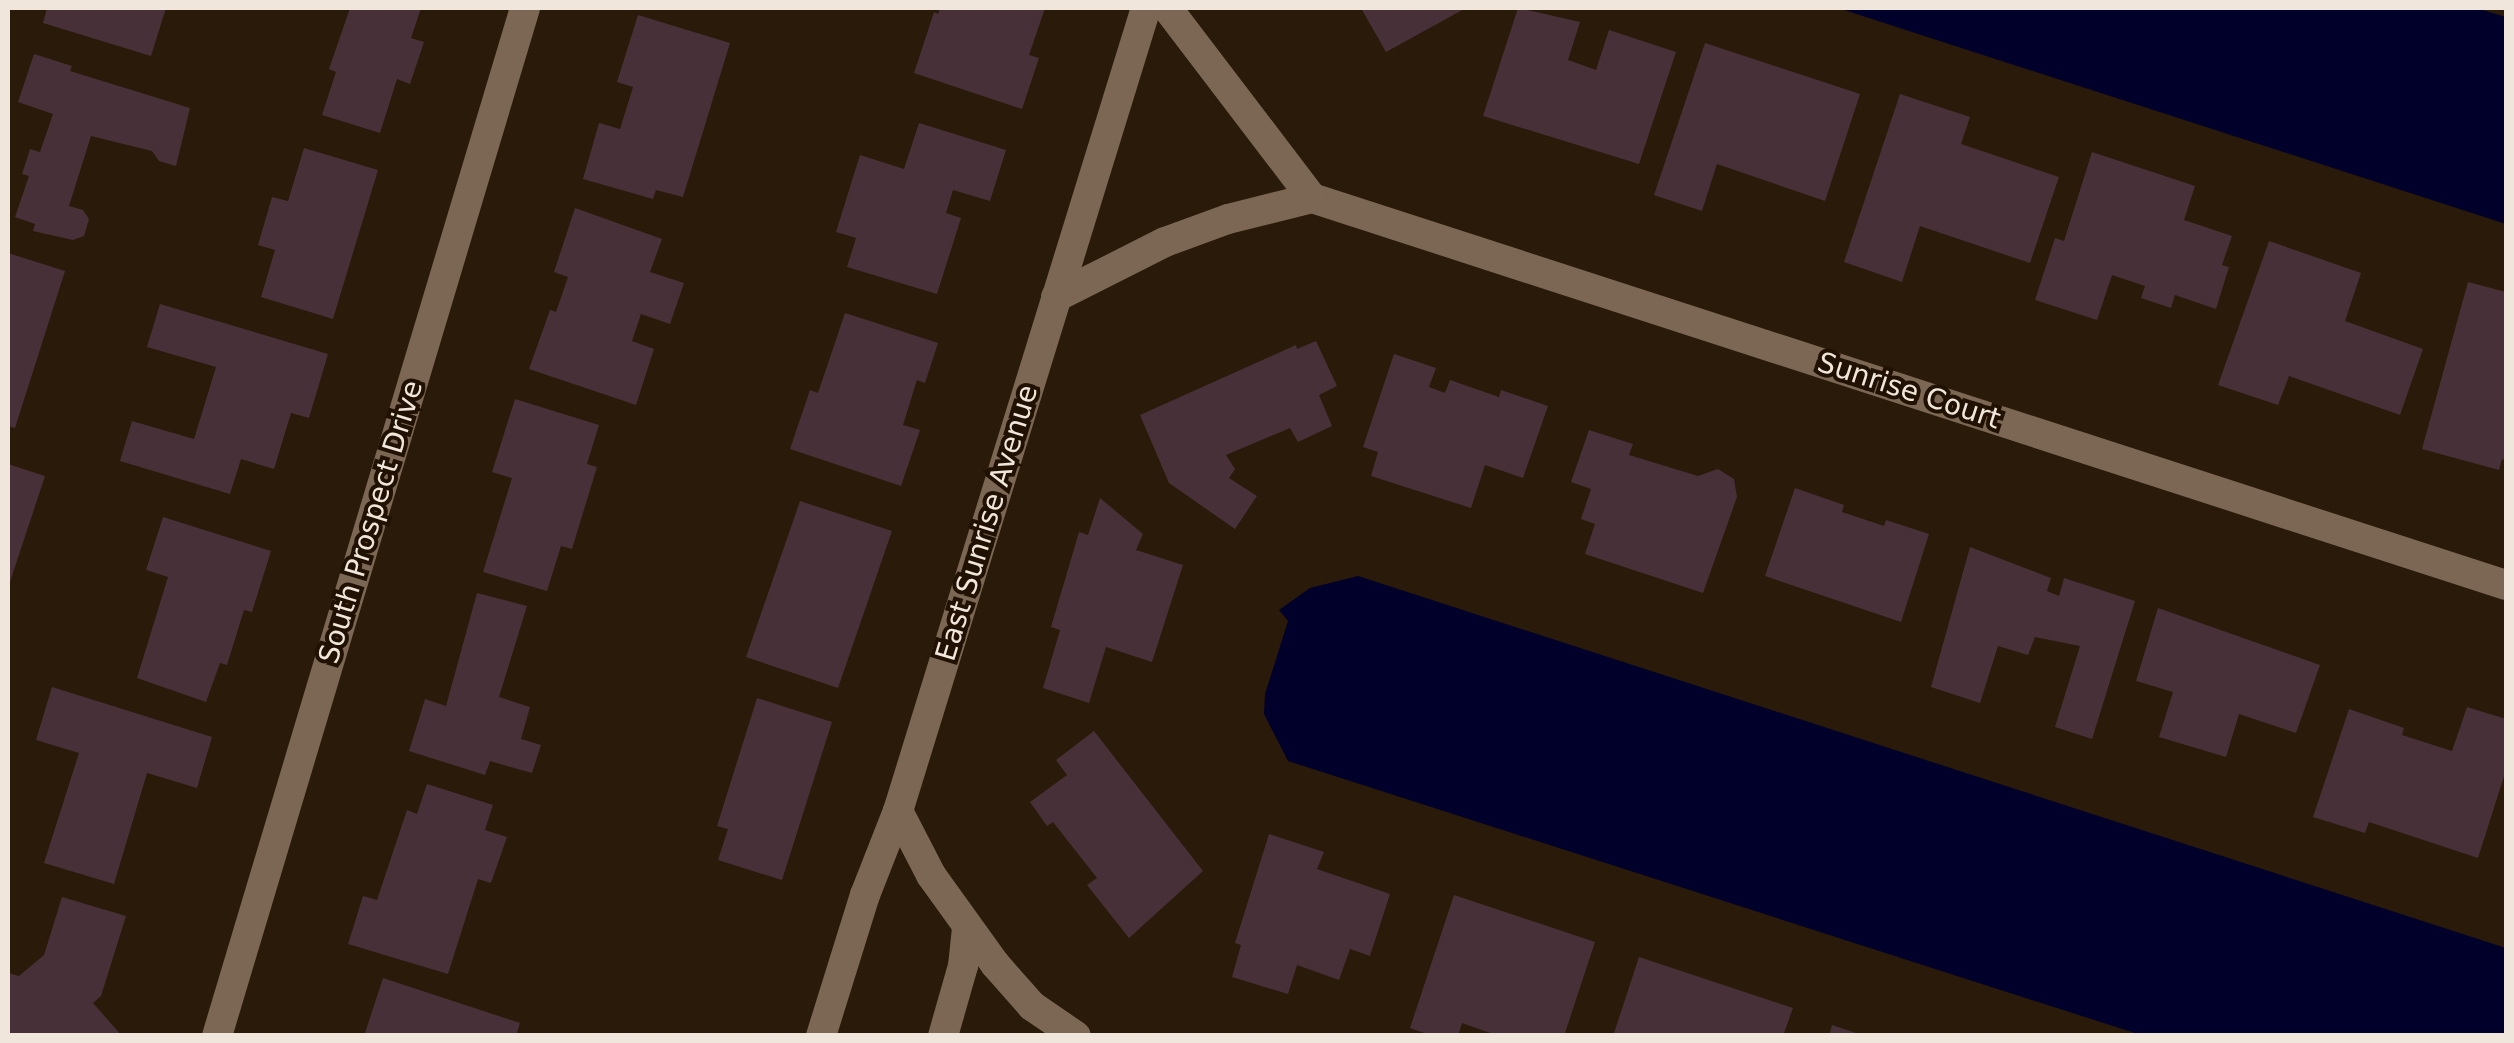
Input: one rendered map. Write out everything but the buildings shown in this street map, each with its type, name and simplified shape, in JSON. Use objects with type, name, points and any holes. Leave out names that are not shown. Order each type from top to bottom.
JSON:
[{"type":"street","name":"South Prospect Drive","points":[[217,1036],[525,8]]},
{"type":"street","name":"East Sunrise Avenue","points":[[822,1036],[866,895],[898,811],[1146,8]]},
{"type":"street","points":[[1056,297],[1164,242],[1312,198],[1166,8]]},
{"type":"street","name":"Sunrise Court","points":[[1312,198],[2506,584]]},
{"type":"street","points":[[898,811],[931,875],[967,928],[1032,1006],[1076,1036]]},
{"type":"street","points":[[943,1036],[963,966],[967,928]]},
{"type":"water","points":[[1838,8],[2476,8],[2506,17],[2506,224]]},
{"type":"water","points":[[1358,576],[2506,948],[2506,1035],[2141,1035],[1288,761],[1264,714],[1265,694],[1288,621],[1279,610],[1310,588]]}]
